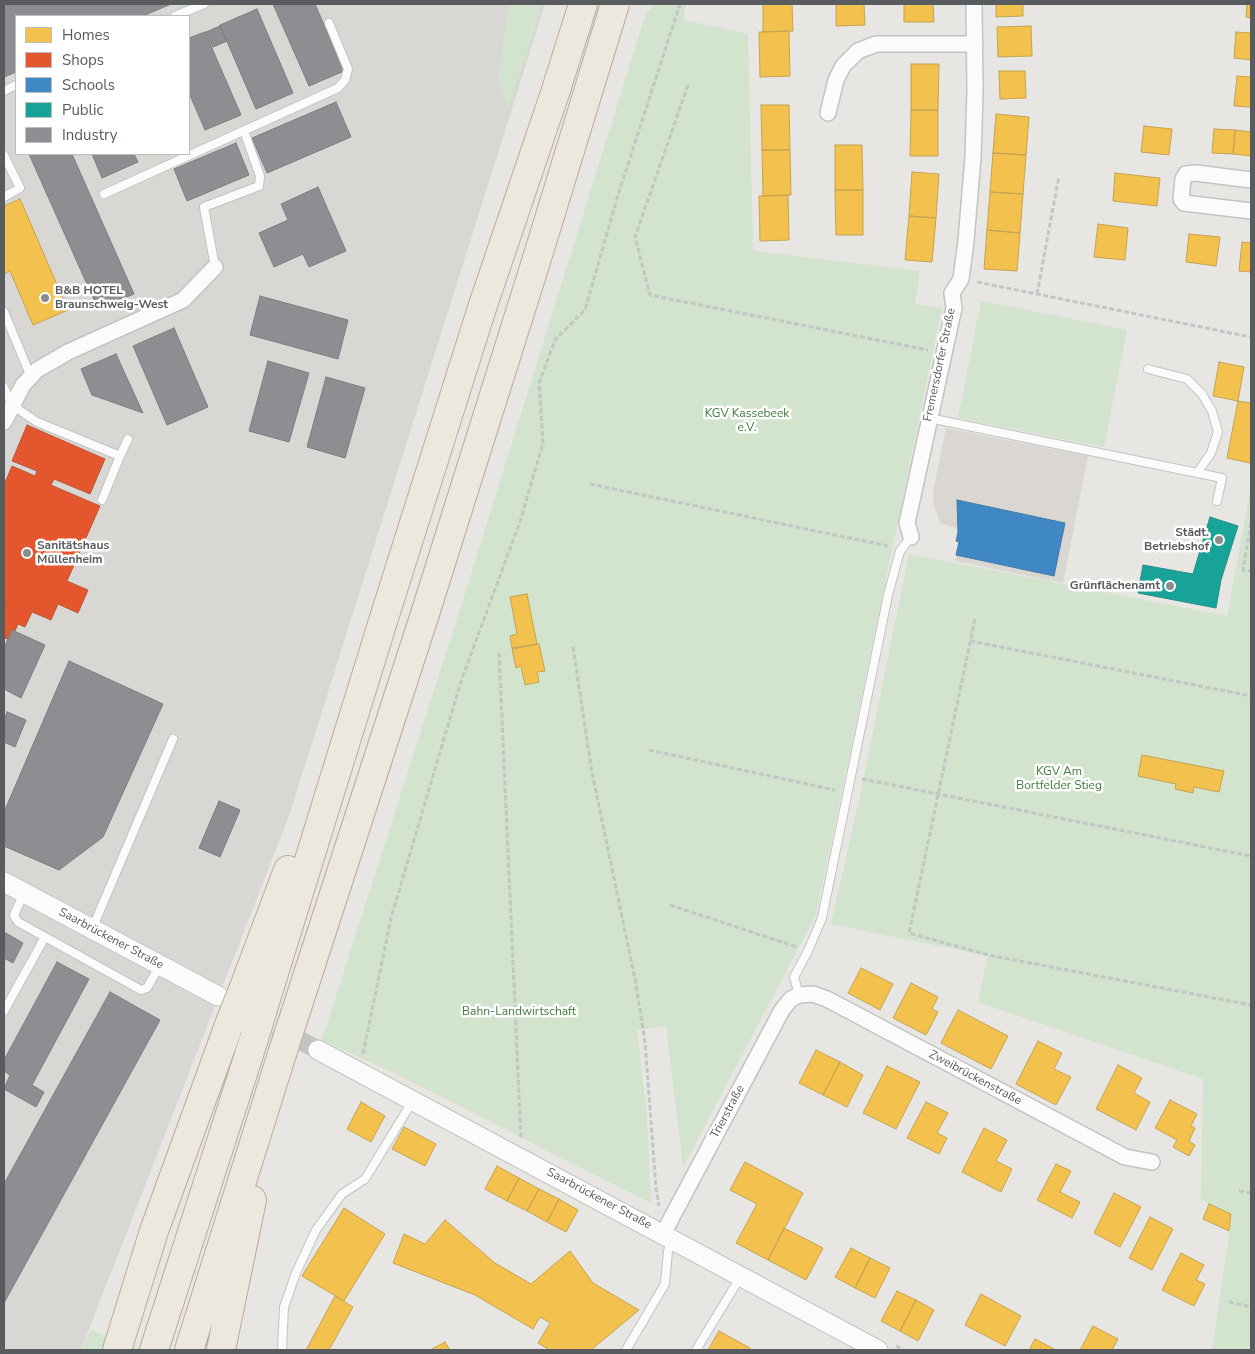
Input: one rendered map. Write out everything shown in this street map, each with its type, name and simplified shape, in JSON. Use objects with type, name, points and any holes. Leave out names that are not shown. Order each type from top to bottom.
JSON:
[{"type":"highway","points":[[532,158],[548,65],[565,4]]},
{"type":"highway","points":[[154,1350],[254,1039],[255,993],[384,618],[482,308],[583,4]]},
{"type":"highway","points":[[189,1350],[501,373],[615,4]]},
{"type":"highway","points":[[117,1350],[154,1231],[229,1025],[255,993]]},
{"type":"highway","points":[[221,1350],[282,1054]]},
{"type":"highway","points":[[102,1350],[154,1231]]},
{"type":"street","name":"Fremersdorfer Straße","points":[[911,537],[907,523],[954,308],[952,293],[960,279],[966,241],[976,92],[974,4]]},
{"type":"street","points":[[828,113],[836,80],[843,66],[858,51],[876,44],[975,44]]},
{"type":"street","points":[[1251,180],[1196,173],[1186,174],[1182,178],[1181,199],[1184,203],[1251,211]]},
{"type":"street","points":[[4,422],[23,385],[37,370],[68,352],[183,300],[215,267]]},
{"type":"street","name":"Saarbrückener Straße","points":[[4,882],[218,996]]},
{"type":"street","name":"Zweibrückenstraße","points":[[799,995],[813,994],[828,999],[1125,1157],[1152,1162]]},
{"type":"street","name":"Trierstraße","points":[[668,1237],[782,1010],[791,999],[799,995]]},
{"type":"street","name":"Saarbrückener Straße","points":[[318,1050],[878,1350]]},
{"type":"lane","points":[[177,15],[204,4]]},
{"type":"lane","points":[[104,194],[342,85],[348,74],[348,68],[329,23]]},
{"type":"lane","points":[[215,267],[204,207],[259,186],[260,176],[244,131]]},
{"type":"lane","points":[[4,154],[20,188],[4,197]]},
{"type":"lane","points":[[4,312],[31,377]]},
{"type":"lane","points":[[1148,369],[1187,379],[1202,394],[1212,411],[1218,432],[1211,453],[1197,472]]},
{"type":"lane","points":[[4,387],[12,405],[37,422],[120,456]]},
{"type":"lane","points":[[929,418],[1222,478],[1217,501]]},
{"type":"lane","points":[[102,500],[128,439]]},
{"type":"lane","points":[[799,995],[794,977],[808,951],[822,918],[888,595],[900,550],[911,537]]},
{"type":"lane","points":[[92,929],[173,739]]},
{"type":"lane","points":[[24,893],[14,915],[18,922],[141,990],[147,988],[160,965]]},
{"type":"lane","points":[[4,1011],[44,937]]},
{"type":"lane","points":[[282,1350],[284,1307],[296,1273],[316,1230],[342,1194],[365,1179],[413,1100]]},
{"type":"lane","points":[[626,1350],[666,1284],[668,1237]]},
{"type":"lane","points":[[696,1350],[741,1276]]},
{"type":"path","points":[[362,1060],[394,909],[461,681],[520,522],[543,444],[539,384],[555,340],[584,310],[618,195],[680,4]]},
{"type":"path","points":[[688,85],[635,237],[650,296],[943,353]]},
{"type":"path","points":[[1037,294],[1059,176]]},
{"type":"path","points":[[960,279],[1251,337]]},
{"type":"path","points":[[590,484],[892,546],[900,550]]},
{"type":"path","points":[[1251,523],[1243,570],[1251,571]]},
{"type":"path","points":[[975,619],[909,933],[988,955],[1251,1005]]},
{"type":"path","points":[[970,641],[1251,696]]},
{"type":"path","points":[[573,647],[592,774],[635,978],[645,1042],[656,1188],[668,1237]]},
{"type":"path","points":[[499,653],[522,1145]]},
{"type":"path","points":[[649,750],[848,793]]},
{"type":"path","points":[[851,777],[1251,856]]},
{"type":"path","points":[[670,905],[808,951]]},
{"type":"path","points":[[1239,1191],[1251,1193]]},
{"type":"path","points":[[1229,1302],[1251,1307]]},
{"type":"shaded area","points":[[4,4],[545,4],[289,816],[81,1350],[4,1350]]},
{"type":"shaded area","points":[[946,428],[1088,456],[1063,583],[955,561],[959,542],[956,541],[957,528],[941,524],[933,503],[933,492]]},
{"type":"green space","points":[[509,4],[542,4],[508,109],[498,78]]},
{"type":"green space","points":[[653,4],[686,4],[683,20],[748,34],[753,251],[920,271],[915,304],[942,308],[816,915],[683,1167],[666,1026],[637,1030],[647,1117],[651,1203],[390,1071],[322,1040],[463,600],[646,13]]},
{"type":"green space","points":[[981,301],[1127,330],[1104,447],[958,418]]},
{"type":"green space","name":"KGV Am Bortfelder Stieg","points":[[1251,488],[1251,1350],[1212,1350],[1232,1214],[1201,1200],[1203,1079],[978,1002],[988,956],[831,924],[862,786],[909,554],[1227,616]]},
{"type":"green space","points":[[91,1330],[144,1350],[81,1350]]},
{"type":"building: Homes","points":[[763,4],[792,4],[793,31],[763,32]]},
{"type":"building: Homes","points":[[836,4],[864,4],[865,25],[836,26]]},
{"type":"building: Homes","points":[[904,4],[933,4],[934,22],[904,22]]},
{"type":"building: Homes","points":[[996,4],[1023,4],[1023,16],[996,17]]},
{"type":"building: Homes","points":[[1247,4],[1251,4],[1251,18],[1246,17]]},
{"type":"building: Homes","points":[[1031,26],[1032,56],[998,57],[997,27]]},
{"type":"building: Homes","points":[[789,31],[790,76],[760,77],[759,32]]},
{"type":"building: Homes","points":[[1236,32],[1251,33],[1251,60],[1234,58]]},
{"type":"building: Homes","points":[[911,64],[939,64],[938,110],[911,110]]},
{"type":"building: Homes","points":[[999,71],[1025,71],[1026,98],[1000,99]]},
{"type":"building: Homes","points":[[1237,76],[1251,77],[1251,107],[1234,106]]},
{"type":"building: Homes","points":[[761,105],[789,105],[790,150],[762,150]]},
{"type":"building: Homes","points":[[911,110],[938,110],[938,156],[910,156]]},
{"type":"building: Homes","points":[[996,114],[1029,117],[1026,155],[993,153]]},
{"type":"building: Homes","points":[[1144,126],[1172,129],[1169,155],[1141,152]]},
{"type":"building: Homes","points":[[1214,129],[1235,130],[1233,154],[1212,153]]},
{"type":"building: Homes","points":[[1235,130],[1251,132],[1251,156],[1233,154]]},
{"type":"building: Homes","points":[[835,145],[862,145],[863,190],[835,190]]},
{"type":"building: Homes","points":[[762,150],[790,150],[791,195],[763,196]]},
{"type":"building: Homes","points":[[993,153],[1026,155],[1023,194],[990,192]]},
{"type":"building: Homes","points":[[912,172],[939,174],[936,218],[909,216]]},
{"type":"building: Homes","points":[[1115,173],[1160,178],[1157,206],[1113,201]]},
{"type":"building: Homes","points":[[835,190],[863,190],[863,235],[836,235]]},
{"type":"building: Homes","points":[[990,192],[1023,194],[1020,233],[987,230]]},
{"type":"building: Homes","points":[[788,195],[789,240],[760,241],[759,196]]},
{"type":"building: Homes","points":[[20,199],[68,310],[33,325],[10,271],[4,274],[4,206]]},
{"type":"building: Homes","points":[[909,216],[936,218],[932,262],[905,260]]},
{"type":"building: Homes","points":[[1098,224],[1128,228],[1125,260],[1094,257]]},
{"type":"building: Homes","points":[[987,230],[1020,233],[1017,271],[984,269]]},
{"type":"building: Homes","points":[[1189,234],[1220,237],[1216,266],[1186,262]]},
{"type":"building: Homes","points":[[1242,242],[1251,243],[1251,272],[1239,271]]},
{"type":"building: Homes","points":[[1219,362],[1244,367],[1238,401],[1213,396]]},
{"type":"building: Homes","points":[[1238,401],[1251,403],[1250,463],[1227,458]]},
{"type":"building: Homes","points":[[527,594],[537,644],[512,648],[510,636],[517,634],[510,597]]},
{"type":"building: Homes","points":[[539,644],[545,671],[537,672],[539,682],[525,685],[521,666],[516,668],[512,649]]},
{"type":"building: Homes","points":[[1142,755],[1224,771],[1219,792],[1194,787],[1193,793],[1175,789],[1176,784],[1138,776]]},
{"type":"building: Homes","points":[[861,968],[893,984],[880,1010],[848,993]]},
{"type":"building: Homes","points":[[911,983],[938,997],[932,1009],[938,1012],[926,1035],[893,1018]]},
{"type":"building: Homes","points":[[958,1010],[1008,1036],[991,1069],[941,1043]]},
{"type":"building: Homes","points":[[1038,1041],[1062,1053],[1054,1069],[1071,1077],[1056,1105],[1016,1084]]},
{"type":"building: Homes","points":[[816,1050],[840,1062],[823,1095],[799,1083]]},
{"type":"building: Homes","points":[[840,1062],[863,1075],[847,1107],[823,1095]]},
{"type":"building: Homes","points":[[1118,1065],[1142,1078],[1134,1093],[1150,1102],[1136,1130],[1096,1109]]},
{"type":"building: Homes","points":[[887,1066],[920,1082],[896,1129],[863,1113]]},
{"type":"building: Homes","points":[[1170,1100],[1197,1114],[1191,1126],[1195,1128],[1189,1141],[1195,1145],[1189,1156],[1173,1147],[1177,1140],[1155,1128]]},
{"type":"building: Homes","points":[[361,1102],[385,1116],[371,1142],[347,1129]]},
{"type":"building: Homes","points":[[926,1102],[948,1113],[937,1133],[947,1138],[939,1154],[907,1138]]},
{"type":"building: Homes","points":[[404,1127],[436,1144],[425,1166],[392,1149]]},
{"type":"building: Homes","points":[[984,1128],[1007,1140],[996,1161],[1012,1169],[1001,1192],[962,1172]]},
{"type":"building: Homes","points":[[745,1162],[803,1193],[768,1260],[736,1243],[757,1204],[730,1190]]},
{"type":"building: Homes","points":[[1056,1164],[1071,1171],[1060,1192],[1080,1202],[1072,1218],[1037,1200]]},
{"type":"building: Homes","points":[[497,1166],[519,1178],[507,1201],[485,1189]]},
{"type":"building: Homes","points":[[519,1178],[539,1189],[527,1211],[507,1201]]},
{"type":"building: Homes","points":[[539,1189],[559,1199],[547,1222],[527,1211]]},
{"type":"building: Homes","points":[[1114,1193],[1141,1207],[1120,1247],[1094,1233]]},
{"type":"building: Homes","points":[[559,1199],[578,1210],[566,1232],[547,1222]]},
{"type":"building: Homes","points":[[1209,1204],[1231,1214],[1229,1231],[1203,1219]]},
{"type":"building: Homes","points":[[344,1208],[385,1234],[344,1301],[302,1276]]},
{"type":"building: Homes","points":[[1150,1217],[1173,1229],[1152,1270],[1129,1258]]},
{"type":"building: Homes","points":[[445,1220],[495,1263],[531,1284],[570,1251],[593,1283],[639,1310],[591,1350],[548,1350],[538,1343],[550,1323],[540,1317],[533,1329],[475,1295],[393,1263],[404,1234],[425,1244]]},
{"type":"building: Homes","points":[[784,1228],[823,1248],[806,1280],[768,1260]]},
{"type":"building: Homes","points":[[851,1248],[870,1258],[855,1288],[835,1277]]},
{"type":"building: Homes","points":[[1181,1253],[1204,1265],[1196,1280],[1205,1284],[1194,1306],[1162,1290]]},
{"type":"building: Homes","points":[[870,1258],[890,1268],[875,1298],[855,1288]]},
{"type":"building: Homes","points":[[897,1291],[916,1300],[900,1331],[881,1321]]},
{"type":"building: Homes","points":[[981,1294],[1021,1316],[1005,1346],[965,1325]]},
{"type":"building: Homes","points":[[335,1296],[353,1307],[329,1350],[306,1350]]},
{"type":"building: Homes","points":[[916,1300],[934,1310],[918,1341],[900,1331]]},
{"type":"building: Homes","points":[[1093,1326],[1118,1339],[1112,1350],[1080,1350]]},
{"type":"building: Homes","points":[[719,1331],[750,1348],[749,1350],[708,1350]]},
{"type":"building: Homes","points":[[1035,1339],[1056,1350],[1029,1350]]},
{"type":"building: Homes","points":[[445,1342],[450,1350],[431,1350],[432,1349]]},
{"type":"building: Shops","points":[[27,425],[105,459],[90,494],[54,479],[51,485],[100,506],[67,581],[88,590],[78,613],[58,604],[51,620],[32,612],[25,627],[18,624],[15,631],[12,630],[8,639],[4,638],[4,609],[6,603],[4,602],[4,485],[12,466],[35,476],[37,471],[12,461]]},
{"type":"building: Schools","points":[[957,500],[1065,523],[1054,576],[956,555],[959,542],[956,541],[958,533]]},
{"type":"building: Public","points":[[1210,517],[1238,526],[1221,580],[1216,608],[1138,593],[1143,565],[1193,574]]},
{"type":"building: Industry","points":[[4,4],[171,4],[145,15],[15,15],[15,72],[4,77]]},
{"type":"building: Industry","points":[[273,4],[315,4],[344,71],[309,86]]},
{"type":"building: Industry","points":[[257,9],[293,93],[256,109],[220,25]]},
{"type":"building: Industry","points":[[220,26],[227,41],[213,47],[206,32]]},
{"type":"building: Industry","points":[[205,32],[241,115],[205,130],[190,95],[190,38]]},
{"type":"building: Industry","points":[[336,102],[351,137],[267,173],[252,138]]},
{"type":"building: Industry","points":[[236,143],[249,175],[187,201],[174,169]]},
{"type":"building: Industry","points":[[29,155],[72,155],[134,294],[98,309]]},
{"type":"building: Industry","points":[[92,155],[134,155],[138,162],[102,178]]},
{"type":"building: Industry","points":[[318,187],[346,251],[309,267],[303,254],[274,267],[259,233],[288,220],[281,204]]},
{"type":"building: Industry","points":[[260,296],[348,320],[338,359],[250,335]]},
{"type":"building: Industry","points":[[174,328],[208,407],[167,425],[133,346]]},
{"type":"building: Industry","points":[[116,354],[143,413],[92,395],[81,369]]},
{"type":"building: Industry","points":[[268,361],[309,373],[289,442],[249,431]]},
{"type":"building: Industry","points":[[326,377],[365,388],[345,458],[307,447]]},
{"type":"building: Industry","points":[[12,630],[45,645],[21,698],[4,689],[4,648]]},
{"type":"building: Industry","points":[[69,661],[163,704],[103,837],[59,870],[4,846],[4,812]]},
{"type":"building: Industry","points":[[7,712],[26,720],[15,747],[4,742],[4,721]]},
{"type":"building: Industry","points":[[219,801],[240,810],[220,857],[199,848]]},
{"type":"building: Industry","points":[[4,932],[23,943],[13,963],[4,958]]},
{"type":"building: Industry","points":[[57,962],[89,979],[32,1085],[44,1092],[36,1107],[4,1089],[10,1075],[4,1071],[4,1060]]},
{"type":"building: Industry","points":[[110,992],[160,1020],[4,1303],[4,1184]]},
{"type":"tunnel","points":[[251,1014],[318,1050]]},
{"type":"place","name":"B&B HOTEL Braunschweig-West","points":[[45,298]]},
{"type":"place","name":"Städt. Betriebshof","points":[[1219,540]]},
{"type":"place","name":"Sanitätshaus Müllenheim","points":[[27,553]]},
{"type":"place","name":"Grünflächenamt","points":[[1170,586]]},
{"type":"park label","name":"KGV Kassebeek e.V.","points":[[747,421]]},
{"type":"park label","name":"Bahn-Landwirtschaft","points":[[519,1012]]}]
